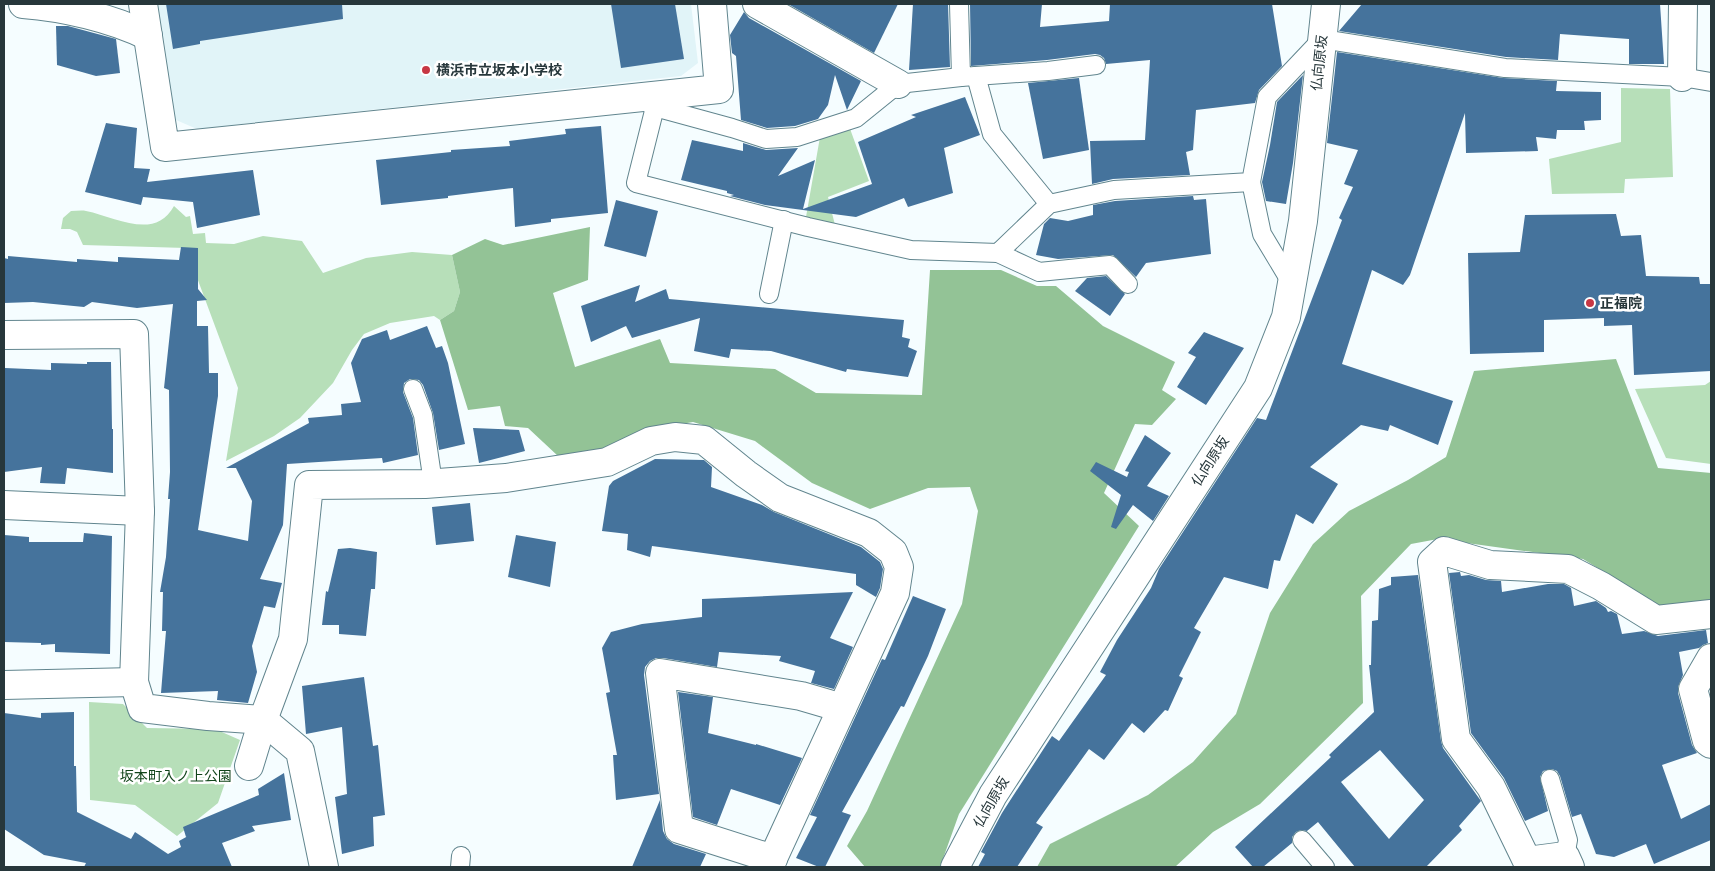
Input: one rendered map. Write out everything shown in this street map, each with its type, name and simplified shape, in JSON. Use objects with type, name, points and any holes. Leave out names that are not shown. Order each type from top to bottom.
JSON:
[{"type":"street","points":[[23,4],[52,6],[130,28],[148,36]]},
{"type":"street","points":[[142,4],[166,147],[646,102],[719,89],[712,4]]},
{"type":"street","points":[[757,4],[898,84]]},
{"type":"street","name":"仏向原坂","points":[[955,867],[993,795],[1258,388],[1286,317],[1292,284],[1303,221],[1326,4]]},
{"type":"street","points":[[1682,4],[1682,77]]},
{"type":"street","points":[[4,335],[134,334],[140,512],[134,682],[142,708],[263,720],[300,751],[324,867]]},
{"type":"street","points":[[249,766],[263,720],[293,639],[309,485],[433,483],[506,478],[607,462],[651,441],[675,437],[704,440],[746,474],[780,498],[869,533],[893,552],[899,567],[895,593],[771,863],[679,829],[660,673],[801,696],[842,708]]},
{"type":"street","points":[[4,505],[140,512]]},
{"type":"street","points":[[1568,862],[1528,861],[1491,787],[1456,739],[1432,562],[1444,551],[1490,565],[1568,569],[1601,586],[1656,620],[1711,614]]},
{"type":"street","points":[[1711,658],[1693,689],[1707,741],[1711,744]]},
{"type":"street","points":[[4,685],[134,682]]},
{"type":"lane","points":[[959,4],[968,77],[992,134],[1049,204]]},
{"type":"lane","points":[[1292,284],[1262,234],[1251,182],[1267,97],[1322,39],[1505,68],[1682,77],[1711,82]]},
{"type":"lane","points":[[1096,65],[898,84],[856,118],[797,137],[766,139],[646,102],[636,183],[911,250],[998,253],[1039,272],[1110,265],[1128,284]]},
{"type":"lane","points":[[998,253],[1049,204],[1114,190],[1251,182]]},
{"type":"lane","points":[[769,294],[784,220]]},
{"type":"lane","points":[[413,389],[423,415],[433,483]]},
{"type":"lane","points":[[1550,779],[1568,840],[1568,862]]},
{"type":"lane","points":[[1302,840],[1325,867]]},
{"type":"shaded area","name":"横浜市立坂本小学校","points":[[152,4],[691,4],[698,63],[681,76],[197,129],[169,117]]},
{"type":"green space","points":[[1621,88],[1670,89],[1673,177],[1625,179],[1624,193],[1552,194],[1549,159],[1621,142]]},
{"type":"green space","points":[[849,126],[869,181],[828,197],[835,225],[806,217],[820,137]]},
{"type":"green space","points":[[174,206],[186,217],[190,216],[193,234],[205,233],[206,243],[234,244],[263,236],[302,241],[323,273],[366,258],[412,252],[452,255],[460,292],[454,311],[440,320],[434,316],[390,323],[364,334],[352,350],[333,383],[300,418],[274,436],[226,461],[238,388],[186,248],[83,245],[77,232],[70,229],[61,229],[63,218],[71,211],[86,211],[134,224],[146,225],[166,217]]},
{"type":"green space","points":[[590,227],[588,280],[553,293],[575,367],[660,339],[670,363],[775,369],[816,393],[922,395],[930,270],[1001,270],[1037,286],[1056,286],[1103,326],[1175,362],[1162,390],[1176,399],[1152,425],[1135,424],[1104,493],[1139,526],[959,814],[940,867],[865,867],[847,846],[867,811],[962,604],[978,511],[970,487],[928,488],[870,509],[812,483],[755,441],[693,422],[664,427],[619,453],[558,456],[528,428],[505,426],[500,406],[468,410],[440,320],[454,311],[460,292],[452,255],[485,239],[503,245]]},
{"type":"green space","points":[[1616,359],[1658,468],[1711,473],[1711,600],[1662,607],[1583,559],[1438,539],[1411,544],[1361,596],[1363,703],[1260,804],[1213,832],[1175,867],[1037,867],[1050,844],[1148,795],[1193,762],[1236,714],[1270,613],[1313,544],[1349,511],[1408,480],[1446,457],[1474,371]]},
{"type":"green space","points":[[1711,381],[1711,464],[1666,458],[1635,389],[1705,385]]},
{"type":"green space","name":"坂本町入ノ上公園","points":[[89,702],[123,704],[147,728],[215,729],[240,740],[218,803],[177,836],[135,805],[90,800]]},
{"type":"building","points":[[166,4],[342,4],[343,19],[200,41],[200,44],[173,49]]},
{"type":"building","points":[[611,4],[675,4],[684,59],[621,68]]},
{"type":"building","points":[[788,4],[898,4],[874,53]]},
{"type":"building","points":[[913,4],[948,4],[950,67],[909,70]]},
{"type":"building","points":[[970,4],[1042,4],[1040,27],[1109,21],[1110,4],[1272,4],[1282,66],[1259,90],[1255,103],[1196,110],[1193,150],[1186,152],[1190,175],[1113,179],[1092,184],[1090,141],[1145,140],[1150,60],[1106,64],[1104,58],[1095,54],[971,66]]},
{"type":"building","points":[[1362,4],[1660,4],[1664,64],[1629,64],[1629,39],[1560,34],[1558,60],[1506,57],[1339,31]]},
{"type":"building","points":[[744,12],[749,18],[861,81],[847,110],[835,75],[828,105],[818,119],[795,126],[767,128],[741,120],[736,56],[732,53],[730,35]]},
{"type":"building","points":[[56,26],[68,26],[116,39],[120,73],[96,76],[57,65]]},
{"type":"building","points":[[1337,52],[1503,78],[1557,81],[1556,91],[1601,92],[1601,120],[1584,121],[1585,130],[1557,130],[1556,139],[1536,137],[1538,151],[1466,153],[1465,113],[1410,275],[1403,285],[1372,270],[1342,364],[1453,401],[1438,445],[1390,425],[1388,431],[1361,425],[1310,467],[1338,484],[1313,524],[1296,514],[1280,561],[1274,560],[1268,589],[1224,577],[1194,628],[1201,632],[1179,676],[1183,678],[1168,711],[1165,710],[1144,733],[1132,723],[1104,760],[1089,749],[1036,823],[1043,827],[1017,867],[978,867],[985,854],[981,852],[1002,813],[1052,736],[1059,741],[1106,675],[1100,672],[1117,640],[1151,588],[1159,569],[1257,418],[1266,420],[1342,220],[1339,218],[1353,187],[1344,184],[1358,150],[1327,143]]},
{"type":"building","points":[[1303,75],[1293,163],[1286,204],[1266,201],[1262,182],[1277,102]]},
{"type":"building","points":[[1079,78],[1089,150],[1043,159],[1028,83]]},
{"type":"building","points":[[965,97],[980,135],[944,148],[953,193],[908,207],[904,198],[856,217],[765,205],[730,196],[734,195],[727,193],[727,191],[681,180],[692,140],[743,151],[743,143],[766,150],[798,148],[778,176],[815,160],[803,209],[872,184],[858,142],[916,117],[911,115]]},
{"type":"building","points":[[106,123],[137,128],[134,168],[150,169],[147,182],[253,170],[260,215],[197,228],[193,202],[143,197],[141,205],[85,192]]},
{"type":"building","points":[[601,126],[608,213],[551,219],[551,222],[515,227],[513,188],[448,196],[448,198],[381,205],[376,160],[451,152],[451,150],[510,146],[509,141],[566,134],[565,129]]},
{"type":"building","points":[[1193,196],[1194,200],[1206,199],[1211,254],[1146,263],[1136,277],[1113,255],[1058,259],[1036,255],[1044,224],[1050,218],[1068,221],[1093,215],[1093,205],[1115,201]]},
{"type":"building","points":[[616,200],[658,211],[646,257],[604,246]]},
{"type":"building","name":"正福院","points":[[1616,214],[1621,236],[1641,235],[1646,276],[1699,277],[1700,284],[1711,284],[1711,371],[1634,375],[1632,325],[1604,326],[1604,318],[1544,320],[1544,352],[1470,354],[1468,253],[1520,252],[1525,215]]},
{"type":"building","points":[[181,247],[198,248],[198,289],[207,300],[197,301],[197,326],[208,326],[209,373],[218,373],[218,396],[198,530],[248,541],[252,501],[236,468],[226,468],[309,423],[308,418],[342,415],[341,404],[361,402],[351,363],[362,339],[387,330],[390,340],[427,326],[436,348],[442,346],[448,363],[465,444],[439,450],[433,413],[423,385],[419,380],[410,379],[404,383],[403,392],[413,418],[418,455],[383,463],[382,458],[287,464],[283,525],[260,579],[282,583],[275,608],[264,606],[252,646],[257,672],[248,703],[217,700],[218,691],[161,693],[166,631],[162,631],[163,592],[160,592],[166,557],[170,499],[168,499],[170,472],[169,390],[164,388],[173,304],[137,308],[92,302],[84,307],[33,302],[4,303],[4,258],[8,259],[8,256],[77,262],[77,259],[118,262],[118,257],[179,260]]},
{"type":"building","points":[[1106,276],[1125,294],[1110,316],[1075,291],[1087,278]]},
{"type":"building","points":[[640,285],[635,302],[666,289],[669,299],[904,320],[902,337],[910,339],[908,347],[917,351],[908,377],[847,369],[846,372],[771,351],[731,349],[729,358],[694,351],[700,318],[632,338],[626,326],[591,342],[581,306]]},
{"type":"building","points":[[1204,332],[1244,348],[1206,405],[1177,387],[1196,357],[1188,353]]},
{"type":"building","points":[[87,362],[111,362],[113,473],[67,468],[65,484],[40,483],[42,467],[4,472],[5,368],[51,370],[51,363],[87,364]]},
{"type":"building","points":[[473,428],[519,430],[525,451],[479,463]]},
{"type":"building","points":[[1145,435],[1171,453],[1147,486],[1169,496],[1153,521],[1133,505],[1116,529],[1111,527],[1121,495],[1090,471],[1096,462],[1127,477],[1129,472],[1125,471]]},
{"type":"building","points":[[655,459],[704,460],[712,467],[711,487],[762,505],[774,512],[861,547],[880,562],[883,569],[880,588],[876,597],[856,585],[856,574],[652,546],[650,557],[627,550],[628,534],[602,531],[609,486],[613,481]]},
{"type":"building","points":[[470,503],[474,541],[436,545],[432,507]]},
{"type":"building","points":[[84,533],[112,536],[110,654],[55,652],[55,644],[41,645],[41,643],[4,642],[4,535],[29,537],[29,542],[83,542]]},
{"type":"building","points":[[516,535],[556,542],[550,587],[508,577]]},
{"type":"building","points":[[350,548],[377,552],[375,589],[371,589],[366,636],[339,634],[339,625],[322,625],[326,591],[328,592],[338,549]]},
{"type":"building","points":[[1460,572],[1461,576],[1469,575],[1486,580],[1501,581],[1502,592],[1548,584],[1564,584],[1571,588],[1574,606],[1596,601],[1606,608],[1608,612],[1611,611],[1617,614],[1622,634],[1644,631],[1658,636],[1706,630],[1708,643],[1699,648],[1679,652],[1683,675],[1678,687],[1678,693],[1692,745],[1697,753],[1662,765],[1681,819],[1711,804],[1711,840],[1654,864],[1646,844],[1614,857],[1596,854],[1581,814],[1572,817],[1560,776],[1557,771],[1552,769],[1543,771],[1540,777],[1548,811],[1525,821],[1504,778],[1471,733],[1449,573]]},
{"type":"building","points":[[1418,575],[1441,741],[1443,748],[1481,801],[1459,826],[1462,830],[1426,867],[1355,867],[1318,822],[1307,831],[1301,830],[1296,832],[1292,837],[1292,843],[1263,867],[1253,867],[1235,847],[1331,757],[1329,755],[1374,712],[1369,665],[1371,665],[1372,621],[1378,620],[1379,589],[1391,585],[1391,577]],"holes":[[[1380,750],[1424,800],[1389,839],[1341,782]]]},
{"type":"building","points":[[853,592],[830,638],[853,647],[834,689],[811,683],[815,671],[779,661],[781,656],[719,652],[717,667],[663,658],[656,658],[650,661],[645,667],[644,675],[659,794],[616,800],[613,755],[617,755],[606,693],[610,692],[602,648],[611,632],[642,624],[702,617],[702,599]]},
{"type":"building","points":[[913,596],[946,609],[928,656],[904,707],[901,706],[842,812],[851,815],[825,867],[819,867],[796,858],[817,817],[810,815],[882,659],[885,660]]},
{"type":"building","points":[[364,677],[373,746],[378,745],[385,815],[373,817],[374,846],[342,854],[335,797],[347,794],[342,727],[306,734],[302,686]]},
{"type":"building","points":[[678,692],[713,697],[708,733],[756,744],[802,758],[780,805],[731,789],[717,825],[693,817]]},
{"type":"building","points":[[74,712],[74,766],[76,766],[77,812],[131,839],[135,832],[168,854],[181,847],[179,841],[188,836],[186,837],[183,827],[259,795],[258,789],[284,773],[291,820],[252,826],[255,831],[222,843],[232,867],[84,867],[86,863],[44,855],[4,829],[4,713],[41,718],[41,713]]},
{"type":"building","points":[[660,800],[663,831],[667,839],[674,844],[706,854],[700,867],[632,867]]},
{"type":"place","name":"横浜市立坂本小学校","points":[[426,70]]},
{"type":"place","name":"正福院","points":[[1590,303]]}]
